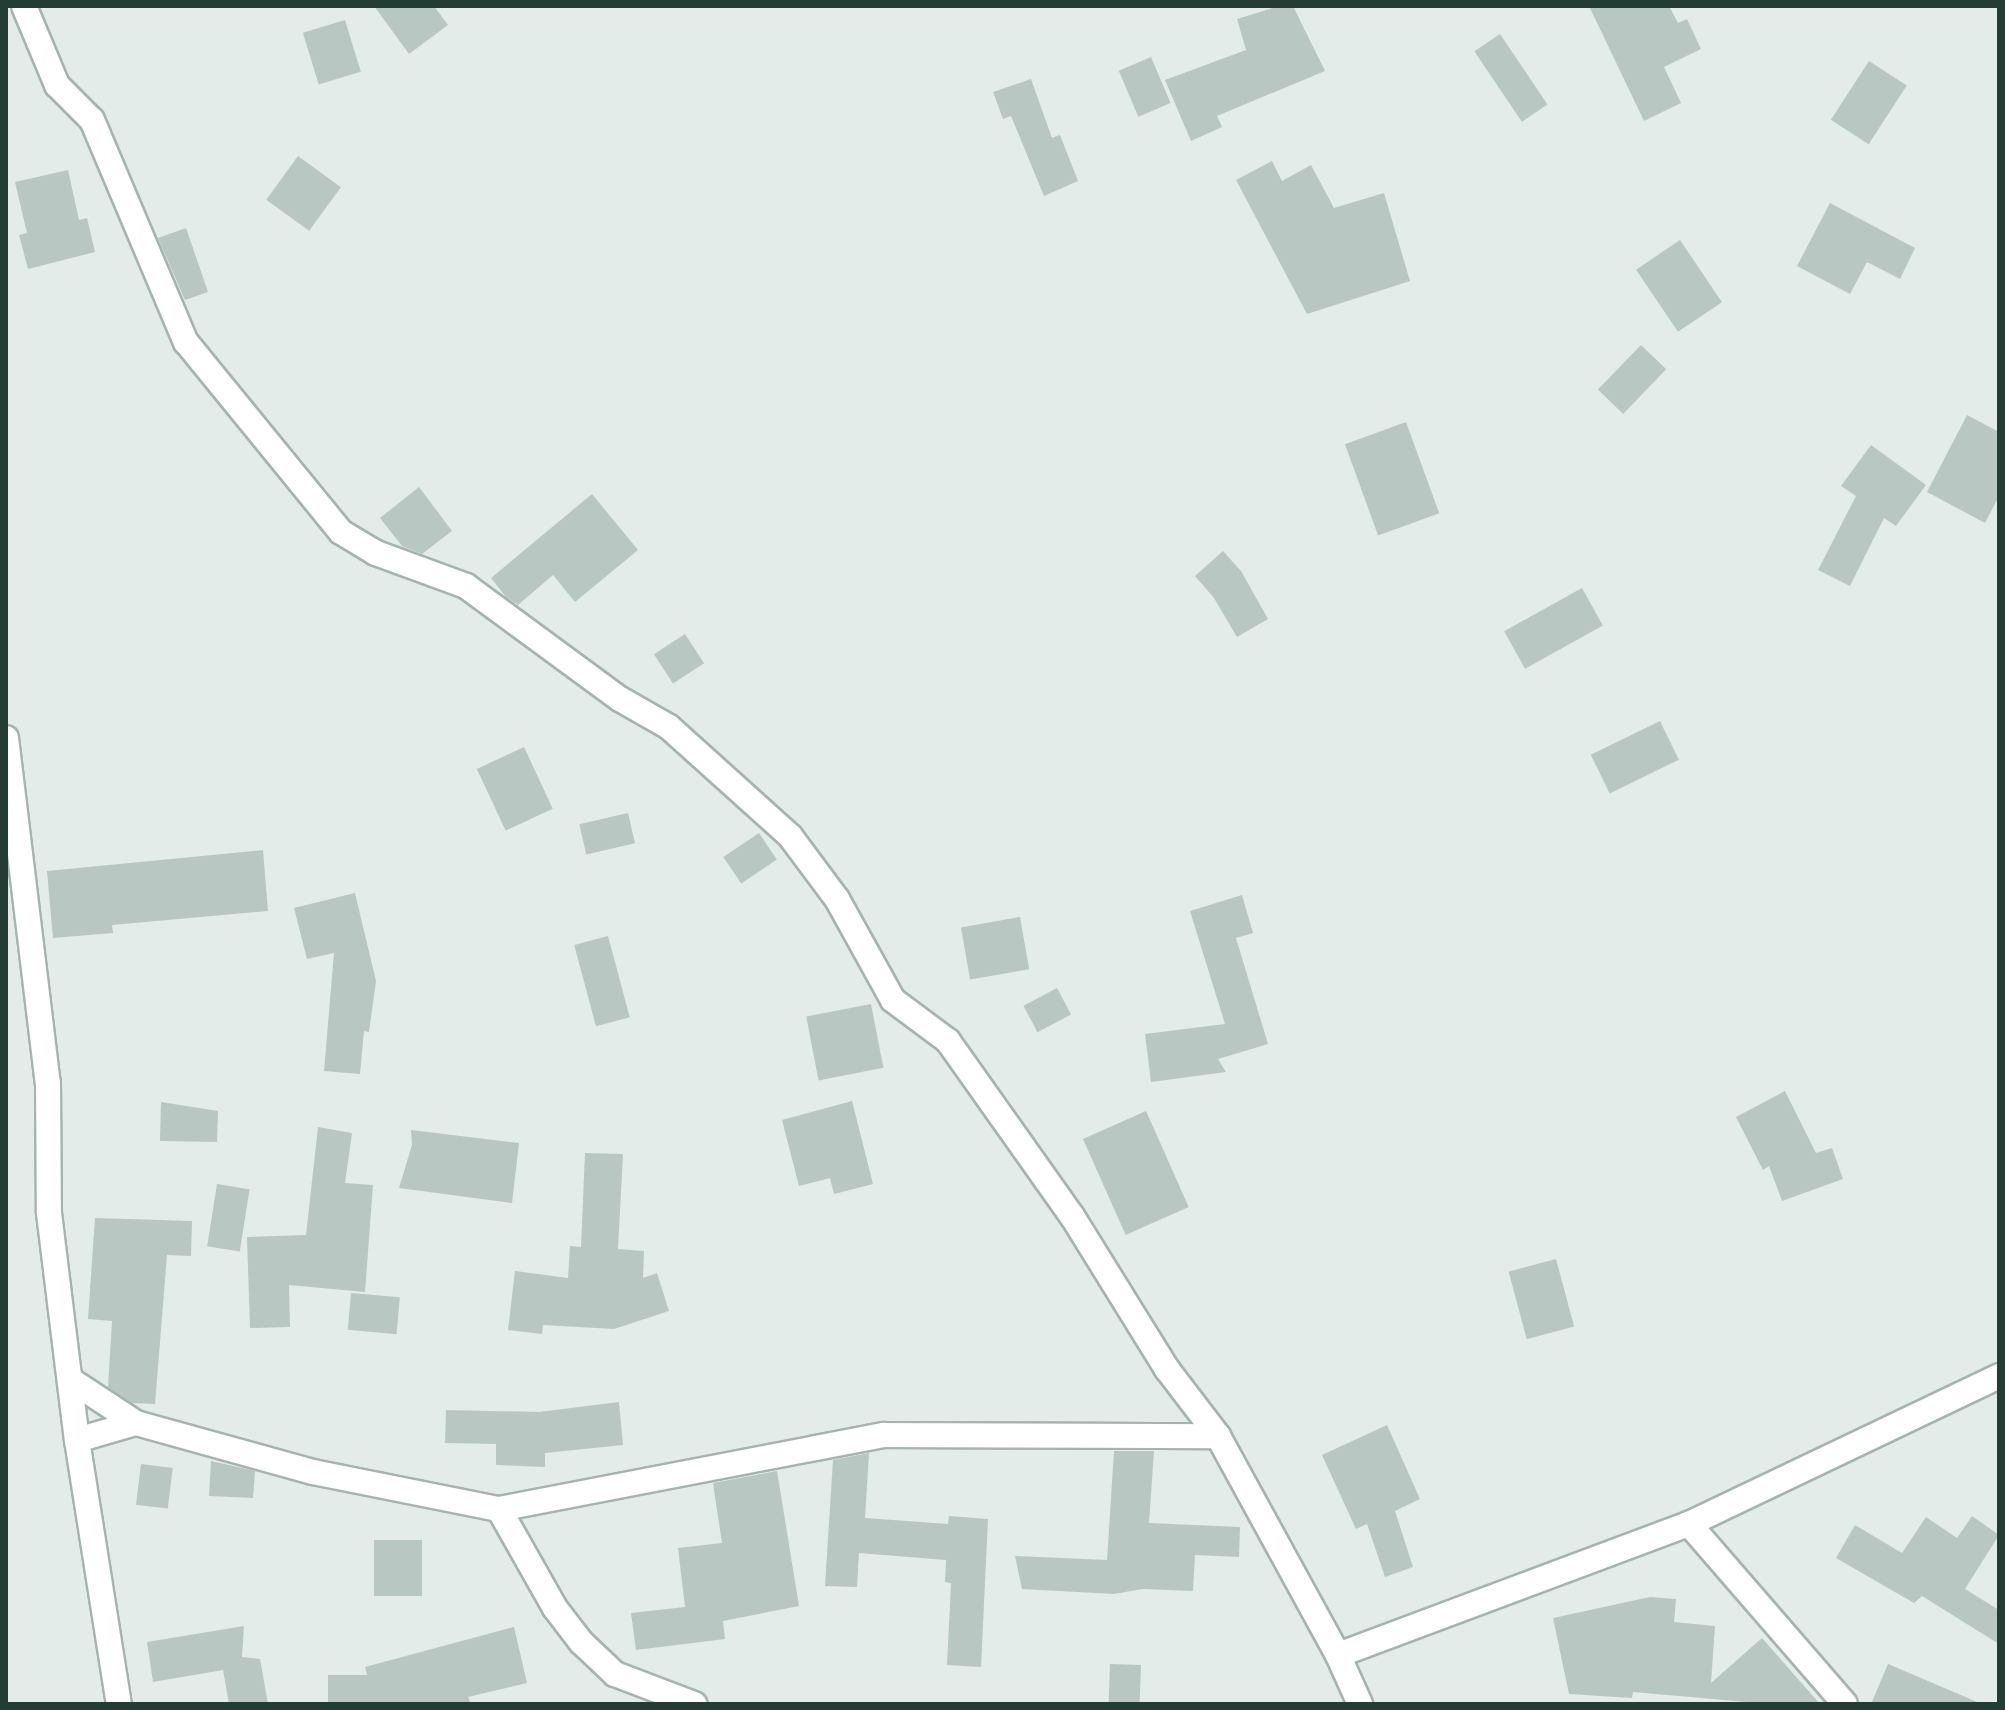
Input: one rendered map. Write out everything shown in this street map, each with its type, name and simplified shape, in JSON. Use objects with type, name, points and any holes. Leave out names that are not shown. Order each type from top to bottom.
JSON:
[{"type":"street","points":[[24,6],[57,85],[92,120],[186,342],[341,532],[376,553],[466,586],[620,699],[669,727],[790,836],[837,899],[893,1000],[948,1041],[1072,1216],[1167,1369],[1218,1436],[1338,1655],[1360,1704]]},
{"type":"street","points":[[6,738],[48,1083],[49,1213],[77,1440],[119,1704]]},
{"type":"street","points":[[1338,1655],[1689,1524],[1999,1376]]},
{"type":"street","points":[[72,1381],[136,1423],[313,1472],[499,1509],[884,1435],[1218,1436]]},
{"type":"street","points":[[77,1440],[136,1423]]},
{"type":"street","points":[[499,1509],[555,1608],[581,1642],[615,1674],[694,1704]]},
{"type":"street","points":[[1689,1524],[1845,1704]]},
{"type":"building","points":[[374,6],[434,6],[448,25],[409,54]]},
{"type":"building","points":[[1279,6],[1293,6],[1325,71],[1217,116],[1222,127],[1191,141],[1165,80],[1246,50],[1237,19]]},
{"type":"building","points":[[1589,6],[1669,6],[1678,23],[1687,19],[1701,49],[1664,67],[1681,103],[1644,121]]},
{"type":"building","points":[[345,20],[361,72],[319,85],[303,33]]},
{"type":"building","points":[[1500,34],[1548,104],[1522,122],[1474,51]]},
{"type":"building","points":[[1151,57],[1171,103],[1138,117],[1119,71]]},
{"type":"building","points":[[1869,61],[1907,86],[1869,144],[1831,120]]},
{"type":"building","points":[[1031,79],[1052,138],[1060,135],[1078,181],[1044,196],[1011,116],[1003,119],[993,92]]},
{"type":"building","points":[[298,156],[341,187],[309,231],[266,200]]},
{"type":"building","points":[[1272,161],[1282,181],[1311,165],[1334,208],[1384,193],[1410,281],[1307,314],[1236,180]]},
{"type":"building","points":[[68,170],[79,220],[87,218],[95,252],[28,269],[19,235],[27,233],[15,182]]},
{"type":"building","points":[[1830,203],[1915,248],[1900,279],[1867,262],[1850,294],[1797,266]]},
{"type":"building","points":[[186,228],[208,292],[185,300],[158,238]]},
{"type":"building","points":[[1680,240],[1722,302],[1678,332],[1636,270]]},
{"type":"building","points":[[1641,345],[1666,369],[1623,414],[1598,390]]},
{"type":"building","points":[[1967,415],[1999,432],[1999,496],[1985,523],[1927,492]]},
{"type":"building","points":[[1406,422],[1439,513],[1378,535],[1345,444]]},
{"type":"building","points":[[1871,445],[1926,485],[1896,526],[1884,518],[1850,586],[1818,570],[1856,496],[1841,486]]},
{"type":"building","points":[[419,487],[452,531],[422,554],[402,546],[380,518]]},
{"type":"building","points":[[592,494],[638,550],[575,602],[553,575],[518,605],[506,597],[491,578]]},
{"type":"building","points":[[1223,551],[1241,571],[1268,619],[1237,637],[1214,598],[1195,576]]},
{"type":"building","points":[[1582,588],[1603,626],[1525,669],[1504,631]]},
{"type":"building","points":[[685,634],[704,663],[673,684],[654,654]]},
{"type":"building","points":[[1660,721],[1679,760],[1610,793],[1591,755]]},
{"type":"building","points":[[524,747],[553,809],[506,831],[477,769]]},
{"type":"building","points":[[628,813],[635,843],[586,854],[579,824]]},
{"type":"building","points":[[759,833],[777,860],[741,884],[723,857]]},
{"type":"building","points":[[263,850],[268,911],[112,925],[113,933],[53,938],[47,871]]},
{"type":"building","points":[[355,893],[376,981],[369,1032],[364,1031],[360,1074],[324,1071],[334,953],[307,959],[294,908]]},
{"type":"building","points":[[1242,895],[1253,933],[1236,938],[1268,1044],[1218,1059],[1226,1072],[1151,1082],[1145,1034],[1225,1024],[1190,911]]},
{"type":"building","points":[[1020,917],[1029,969],[970,980],[961,927]]},
{"type":"building","points":[[608,936],[630,1017],[596,1026],[574,945]]},
{"type":"building","points":[[1057,988],[1071,1014],[1038,1032],[1023,1006]]},
{"type":"building","points":[[871,1004],[883,1068],[819,1080],[806,1017]]},
{"type":"building","points":[[1785,1091],[1816,1153],[1832,1148],[1843,1179],[1782,1201],[1769,1166],[1763,1170],[1736,1117]]},
{"type":"building","points":[[852,1101],[873,1184],[834,1194],[830,1178],[799,1186],[782,1120]]},
{"type":"building","points":[[161,1102],[218,1111],[217,1142],[160,1141]]},
{"type":"building","points":[[1146,1111],[1189,1207],[1126,1235],[1083,1139]]},
{"type":"building","points":[[318,1127],[352,1133],[345,1183],[373,1185],[365,1292],[289,1285],[290,1327],[250,1328],[247,1237],[306,1235]]},
{"type":"building","points":[[411,1130],[519,1143],[512,1203],[399,1188],[412,1145]]},
{"type":"building","points":[[585,1153],[623,1154],[618,1249],[644,1251],[643,1278],[657,1273],[669,1311],[614,1329],[543,1325],[542,1334],[508,1330],[515,1271],[568,1278],[570,1246],[581,1247]]},
{"type":"building","points":[[217,1184],[250,1189],[240,1251],[207,1246]]},
{"type":"building","points":[[95,1218],[192,1221],[191,1256],[167,1255],[155,1404],[132,1403],[108,1387],[112,1321],[88,1319]]},
{"type":"building","points":[[1556,1259],[1574,1327],[1527,1339],[1509,1272]]},
{"type":"building","points":[[351,1293],[400,1297],[397,1334],[348,1330]]},
{"type":"building","points":[[619,1402],[623,1445],[545,1453],[545,1467],[496,1465],[496,1444],[445,1443],[446,1410],[539,1412]]},
{"type":"building","points":[[1387,1425],[1420,1499],[1395,1511],[1413,1567],[1385,1577],[1367,1524],[1356,1529],[1322,1455]]},
{"type":"building","points":[[1114,1451],[1154,1451],[1149,1523],[1240,1527],[1239,1557],[1195,1555],[1193,1591],[1143,1589],[1114,1594],[1022,1589],[1015,1556],[1107,1560]]},
{"type":"building","points":[[869,1453],[865,1518],[948,1524],[949,1516],[988,1519],[981,1667],[947,1665],[951,1583],[945,1582],[946,1560],[859,1553],[857,1587],[825,1586],[833,1460]]},
{"type":"building","points":[[211,1461],[255,1471],[253,1498],[209,1496]]},
{"type":"building","points":[[141,1464],[173,1468],[168,1509],[136,1505]]},
{"type":"building","points":[[777,1471],[799,1606],[723,1621],[725,1639],[636,1650],[631,1613],[685,1607],[678,1548],[722,1543],[713,1483]]},
{"type":"building","points":[[1972,1516],[1999,1535],[1965,1589],[1999,1610],[1999,1644],[1922,1596],[1914,1603],[1836,1558],[1855,1525],[1902,1553],[1926,1517],[1957,1538]]},
{"type":"building","points":[[374,1540],[422,1540],[422,1596],[374,1596]]},
{"type":"building","points":[[1650,1597],[1676,1599],[1674,1622],[1715,1626],[1711,1683],[1762,1638],[1820,1704],[1770,1704],[1633,1692],[1632,1698],[1569,1694],[1553,1618]]},
{"type":"building","points":[[244,1626],[242,1657],[260,1659],[268,1704],[229,1704],[223,1670],[153,1682],[147,1642]]},
{"type":"building","points":[[514,1627],[527,1683],[468,1697],[471,1704],[328,1704],[328,1675],[367,1675],[365,1667]]},
{"type":"building","points":[[1110,1664],[1141,1665],[1140,1704],[1109,1704]]},
{"type":"building","points":[[1888,1664],[1982,1704],[1871,1704]]}]
